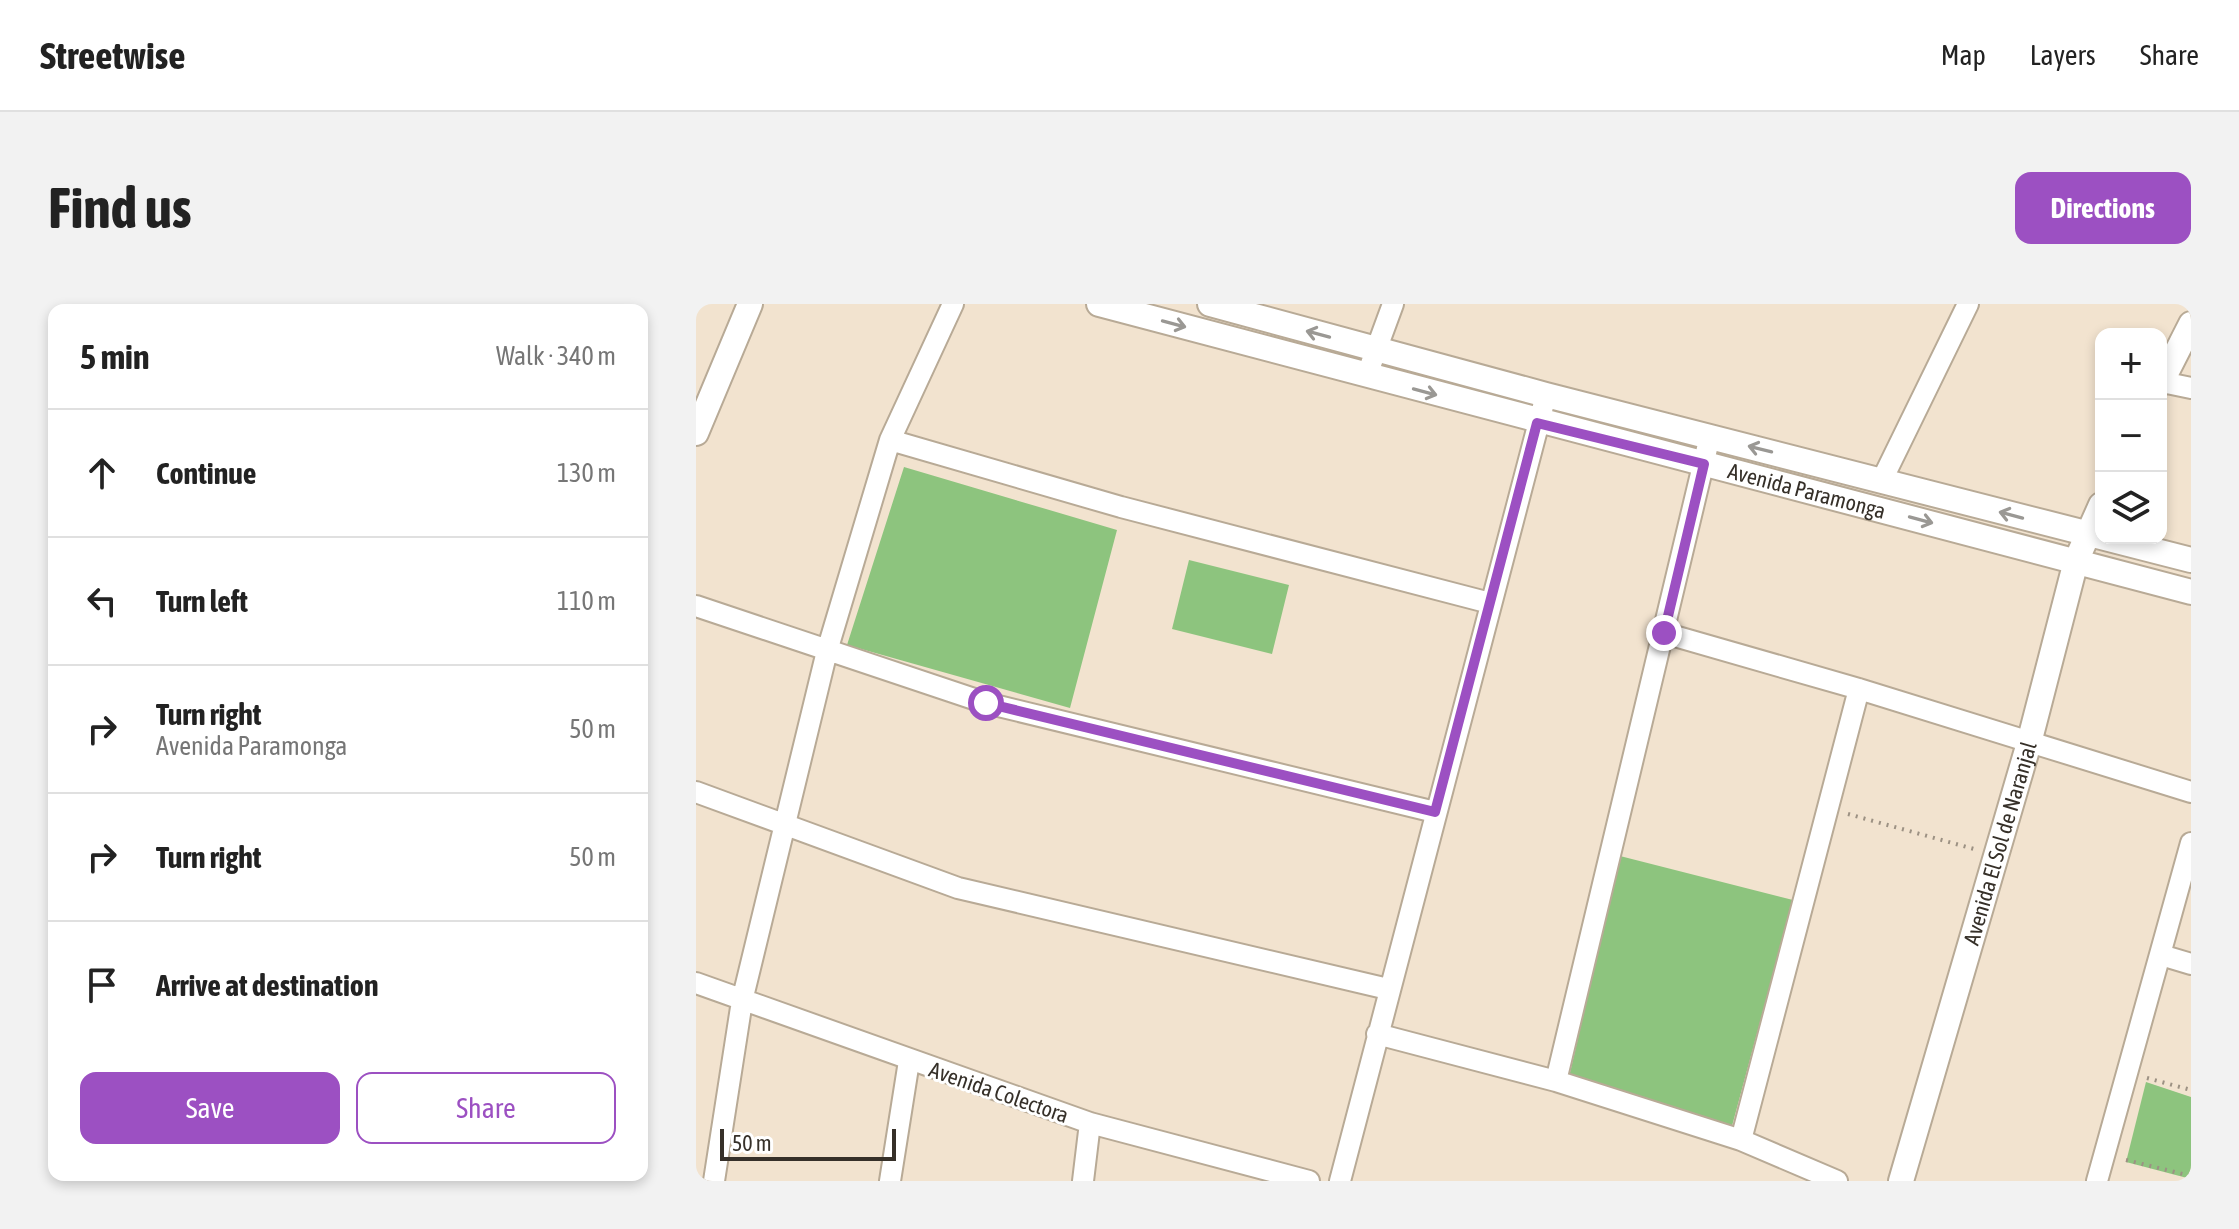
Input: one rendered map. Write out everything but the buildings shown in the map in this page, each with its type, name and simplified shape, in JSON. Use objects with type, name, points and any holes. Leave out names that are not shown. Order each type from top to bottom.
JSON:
[{"type":"street","points":[[696,433],[750,304]]},
{"type":"street","points":[[708,1173],[742,1001],[827,651],[890,440],[953,304]]},
{"type":"street","name":"Avenida Paramonga","points":[[1099,304],[1537,423],[2191,592]]},
{"type":"street","name":"Avenida Paramonga","points":[[1210,304],[1546,395],[2191,560]]},
{"type":"street","points":[[1367,377],[1393,304]]},
{"type":"street","points":[[1882,480],[1968,304]]},
{"type":"street","points":[[2167,370],[2191,324]]},
{"type":"street","points":[[2167,383],[2191,388]]},
{"type":"street","points":[[1340,1181],[1546,395]]},
{"type":"street","points":[[1556,1081],[1710,436]]},
{"type":"street","points":[[890,440],[1121,507],[1490,603]]},
{"type":"street","name":"Avenida El Sol de Naranjal","points":[[1901,1181],[2029,743],[2076,561],[2095,518]]},
{"type":"street","points":[[696,606],[986,703],[1435,812]]},
{"type":"street","points":[[1664,633],[1859,689],[2191,792]]},
{"type":"street","points":[[1741,1140],[1859,689]]},
{"type":"street","points":[[696,792],[958,888],[1388,989]]},
{"type":"street","points":[[2097,1181],[2191,843]]},
{"type":"street","points":[[2161,955],[2191,964]]},
{"type":"street","name":"Avenida Colectora","points":[[696,983],[1090,1123],[1309,1181]]},
{"type":"street","points":[[1377,1034],[1556,1081],[1741,1140],[1837,1181]]},
{"type":"street","points":[[890,1181],[909,1061]]},
{"type":"street","points":[[1083,1181],[1090,1123]]},
{"type":"path","points":[[1828,808],[1996,856]]},
{"type":"path","points":[[2128,1073],[2191,1090]]},
{"type":"path","points":[[2104,1155],[2191,1176]]},
{"type":"green space","points":[[904,467],[1117,530],[1070,708],[847,645]]},
{"type":"green space","points":[[1189,560],[1289,585],[1272,654],[1172,629]]},
{"type":"green space","points":[[1620,856],[1793,900],[1732,1126],[1569,1077]]},
{"type":"green space","points":[[2146,1082],[2191,1097],[2191,1179],[2126,1162]]},
{"type":"route","points":[[986,703],[1435,812],[1537,423],[1704,464],[1664,633]]}]
